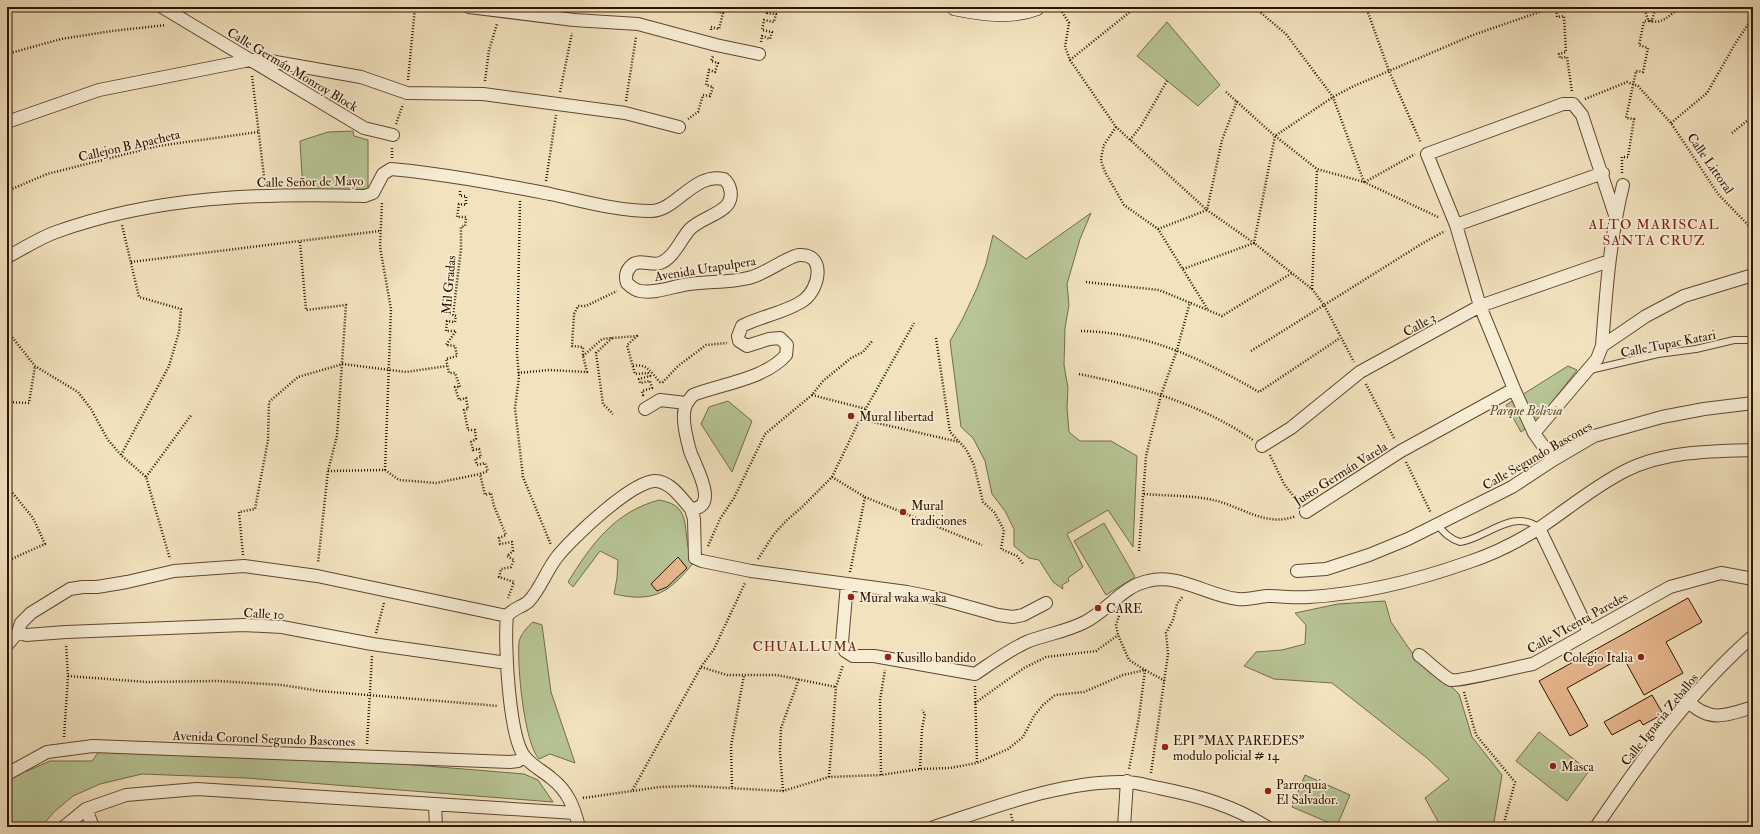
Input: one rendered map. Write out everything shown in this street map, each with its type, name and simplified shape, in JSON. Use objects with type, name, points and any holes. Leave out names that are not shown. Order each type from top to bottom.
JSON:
[{"type":"street","name":"Calle Germán Monroy Block","points":[[162,7],[364,128],[392,136]]},
{"type":"street","points":[[469,7],[574,20],[638,24],[716,45],[760,54]]},
{"type":"street","points":[[954,7],[981,12],[1009,12],[1036,7]]},
{"type":"street","points":[[7,122],[99,90],[250,60],[264,60],[361,77],[407,93],[483,94],[624,113],[679,127]]},
{"type":"street","points":[[1553,460],[1534,432],[1514,389],[1480,306],[1456,225],[1426,151],[1563,104],[1573,104],[1581,111],[1616,215]]},
{"type":"street","name":"Calle Señor de Mayo","points":[[7,257],[55,232],[119,213],[184,201],[266,195],[365,196],[373,193],[383,174],[391,169],[461,178],[520,188],[617,208],[653,211]]},
{"type":"street","points":[[1456,225],[1603,173]]},
{"type":"street","name":"Avenida Utapulpera","points":[[653,211],[669,204],[699,182],[710,179],[724,179],[730,188],[731,196],[728,204],[721,210],[700,220],[690,229],[667,259],[659,263],[636,263],[631,266],[627,272],[627,283],[632,288],[641,291],[653,291],[688,284],[750,278],[766,272],[791,257],[805,255],[811,258],[818,271],[818,281],[813,291],[804,300],[742,326],[738,336],[739,341]]},
{"type":"street","points":[[1534,432],[1597,359],[1602,346],[1609,261],[1616,215],[1623,185]]},
{"type":"street","name":"Calle 3","points":[[1262,446],[1292,428],[1360,372],[1480,306],[1609,261]]},
{"type":"street","points":[[1602,346],[1646,316],[1684,296],[1753,275]]},
{"type":"street","points":[[691,509],[698,507],[704,499],[705,494],[701,477],[690,451],[684,427],[686,403],[693,395],[733,382],[776,364],[786,355],[788,350],[784,341],[776,337],[747,346],[739,341]]},
{"type":"street","name":"Justo Germán Varela","points":[[1306,512],[1401,451],[1514,389]]},
{"type":"street","points":[[645,409],[660,400],[686,403]]},
{"type":"street","name":"Calle Segundo Bascones","points":[[1297,571],[1326,568],[1408,539],[1512,487],[1553,460],[1594,436],[1623,427],[1704,409],[1753,403]]},
{"type":"street","points":[[847,584],[842,642],[847,653],[853,656],[874,656],[976,674],[1014,647],[1076,627],[1087,621],[1127,591],[1146,581],[1164,580],[1189,583],[1225,597],[1240,599],[1266,596],[1308,597],[1358,592],[1471,562],[1498,550],[1539,528],[1594,488],[1626,470],[1656,460],[1689,454],[1753,450]]},
{"type":"street","points":[[579,827],[571,800],[564,789],[524,756],[516,733],[511,707],[507,663],[507,616],[511,611],[528,602],[535,594],[556,558],[583,530],[638,485],[649,481],[657,481],[665,484],[691,509],[694,525],[695,558],[702,561],[751,571],[937,598],[980,611],[1013,617],[1023,615],[1046,603]]},
{"type":"street","points":[[1539,528],[1589,632]]},
{"type":"street","points":[[7,645],[18,632],[21,623],[31,613],[70,588],[83,586],[97,587],[127,582],[174,571],[244,566],[317,576],[507,616]]},
{"type":"street","name":"Calle VIcenta Paredes","points":[[1461,680],[1533,664],[1670,587],[1721,573],[1753,579]]},
{"type":"street","name":"Calle 10","points":[[18,632],[26,635],[66,632],[252,626],[282,627],[372,644],[507,663]]},
{"type":"street","name":"Calle Ignacia Zeballos","points":[[1596,827],[1628,779],[1689,702],[1715,672],[1753,636]]},
{"type":"street","points":[[1419,654],[1451,680],[1461,680]]},
{"type":"street","points":[[1689,702],[1697,710],[1709,716],[1735,713],[1753,708]]},
{"type":"street","name":"Avenida Coronel Segundo Bascones","points":[[7,774],[47,752],[93,746],[510,762],[518,760],[524,756]]},
{"type":"street","points":[[1124,827],[1127,782]]},
{"type":"street","points":[[934,827],[1008,802],[1068,788],[1101,783],[1127,782],[1218,802],[1249,816],[1267,827]]},
{"type":"street","points":[[64,827],[86,810],[126,795],[197,789],[575,813]]},
{"type":"street","points":[[435,804],[436,827]]},
{"type":"street","points":[[86,810],[93,827]]},
{"type":"lane","name":"Calle Tupac Katari","points":[[1587,371],[1658,354],[1696,349],[1734,340],[1753,340]]},
{"type":"lane","points":[[1437,524],[1452,540],[1460,542],[1495,527],[1510,523],[1528,522],[1539,528]]},
{"type":"path","points":[[679,127],[698,112],[703,96],[710,96],[713,87],[706,85],[709,70],[715,72],[718,63],[712,61],[718,38],[710,36],[711,27],[719,29],[723,13],[714,11],[714,7]]},
{"type":"path","points":[[760,54],[766,51],[760,47],[762,36],[770,38],[772,32],[762,30],[764,20],[774,22],[776,14],[767,13],[768,7]]},
{"type":"path","points":[[1059,7],[1069,23],[1065,47],[1070,60],[1116,127],[1206,210],[1254,243],[1312,289],[1324,305],[1340,338],[1360,372],[1401,451],[1437,524]]},
{"type":"path","points":[[1070,60],[1136,7]]},
{"type":"path","points":[[1254,7],[1286,34],[1333,97],[1364,182]]},
{"type":"path","points":[[1364,182],[1426,151],[1389,71],[1366,7]]},
{"type":"path","points":[[1254,243],[1275,136],[1333,97],[1473,35],[1555,7],[1557,17],[1564,16],[1566,52],[1559,54],[1560,58],[1567,57],[1573,104],[1627,82],[1633,84]]},
{"type":"path","points":[[1644,7],[1648,20],[1655,23],[1662,21],[1680,7]]},
{"type":"path","points":[[1623,185],[1622,157],[1628,157],[1634,119],[1626,118],[1636,71],[1643,72],[1648,48],[1639,45],[1644,21],[1652,21],[1653,7]]},
{"type":"path","points":[[483,94],[489,50],[500,12]]},
{"type":"path","points":[[1671,123],[1707,93],[1735,44],[1753,18]]},
{"type":"path","points":[[7,54],[112,30],[187,22]]},
{"type":"path","points":[[624,113],[638,24]]},
{"type":"path","points":[[250,60],[266,195]]},
{"type":"path","points":[[1130,140],[1141,126],[1167,81]]},
{"type":"path","name":"Calle Littoral","points":[[1633,84],[1638,86],[1671,123],[1718,194],[1753,230]]},
{"type":"path","points":[[1226,92],[1275,136],[1317,169],[1364,182],[1456,225]]},
{"type":"path","points":[[1206,210],[1222,140],[1237,102]]},
{"type":"path","points":[[1732,133],[1753,116]]},
{"type":"path","points":[[1116,127],[1104,145],[1102,153],[1101,161],[1105,172],[1124,205],[1158,229],[1208,310]]},
{"type":"path","name":"Callejon B Apacheta","points":[[7,191],[48,174],[158,146],[258,132]]},
{"type":"path","points":[[1312,289],[1317,169]]},
{"type":"path","points":[[383,174],[380,248],[391,309],[385,470]]},
{"type":"path","name":"Mil Gradas","points":[[447,366],[446,359],[457,356],[455,346],[446,345],[456,331],[446,331],[447,321],[455,322],[456,316],[453,314],[461,249],[461,227],[465,226],[466,218],[457,217],[459,204],[466,205],[466,196],[460,196],[461,178]]},
{"type":"path","points":[[520,188],[517,354],[518,373],[515,408],[523,477],[556,558]]},
{"type":"path","points":[[1158,229],[1206,210]]},
{"type":"path","points":[[119,213],[132,262],[139,297],[181,309],[178,332],[169,366],[121,455]]},
{"type":"path","points":[[1251,351],[1423,243],[1456,225]]},
{"type":"path","points":[[132,262],[380,231]]},
{"type":"path","points":[[300,242],[306,310],[346,305],[343,364],[336,436],[328,471],[317,576]]},
{"type":"path","points":[[1183,269],[1254,243]]},
{"type":"path","points":[[1086,282],[1159,290],[1222,316],[1292,273]]},
{"type":"path","points":[[518,373],[549,370],[587,372],[583,356],[583,347],[572,346],[574,314],[578,306],[586,306],[627,283]]},
{"type":"path","points":[[1138,551],[1146,456],[1161,395],[1177,350],[1190,302]]},
{"type":"path","points":[[632,791],[701,667],[714,649],[761,552],[774,534],[832,477],[860,419],[914,323]]},
{"type":"path","points":[[7,324],[8,332],[35,366],[78,392],[92,409],[108,440],[121,455],[146,477],[174,571]]},
{"type":"path","points":[[1081,330],[1122,334],[1177,350],[1225,372],[1258,392],[1340,338]]},
{"type":"path","points":[[583,356],[602,339],[637,336],[627,345],[635,374],[648,373],[650,376],[640,379],[640,383],[650,381],[652,388],[642,391],[643,395],[654,392],[660,400]]},
{"type":"path","points":[[612,337],[596,352],[603,404],[613,414]]},
{"type":"path","points":[[936,338],[950,432],[966,449],[974,465],[983,502],[994,512],[1004,530],[1001,549],[1016,556],[1024,565]]},
{"type":"path","points":[[702,561],[720,519],[734,498],[765,434],[812,395],[823,381],[851,358],[863,352],[873,340]]},
{"type":"path","points":[[633,366],[640,365],[647,367],[660,382],[664,382],[678,366],[706,345],[739,341]]},
{"type":"path","points":[[244,566],[239,512],[255,509],[268,440],[269,402],[298,377],[343,364],[406,372],[447,366],[448,374],[455,373],[460,387],[455,387],[459,400],[466,398],[468,409],[464,410],[468,430],[475,430],[476,438],[471,442],[473,450],[479,449],[481,457],[475,459],[477,465],[485,464],[488,471],[480,474],[436,482],[399,480],[385,470],[328,471]]},
{"type":"path","points":[[7,402],[29,403],[35,366]]},
{"type":"path","points":[[1079,374],[1126,383],[1161,395],[1236,428],[1262,446],[1273,460],[1284,484],[1306,512]]},
{"type":"path","points":[[812,395],[866,409]]},
{"type":"path","points":[[146,477],[192,414]]},
{"type":"path","points":[[860,419],[960,442]]},
{"type":"path","points":[[480,474],[485,495],[491,493],[494,506],[506,535],[499,538],[500,544],[512,542],[514,551],[507,556],[514,560],[510,567],[501,569],[499,577],[514,582],[506,603],[507,616]]},
{"type":"path","points":[[832,477],[865,497],[982,545]]},
{"type":"path","points":[[7,486],[32,518],[45,544],[7,561]]},
{"type":"path","name":"Justo Germán Varela","points":[[1144,494],[1213,500],[1262,518],[1286,520],[1306,512]]},
{"type":"path","points":[[847,584],[865,497]]},
{"type":"path","points":[[1150,786],[1168,654],[1166,633],[1173,620],[1178,604],[1189,583]]},
{"type":"path","points":[[366,756],[371,694],[372,644],[388,591]]},
{"type":"path","points":[[1127,591],[1116,625],[1118,635],[1129,660],[1165,681]]},
{"type":"path","points":[[63,749],[68,676],[66,632]]},
{"type":"path","points":[[975,702],[1024,668],[1046,657],[1096,651],[1118,635]]},
{"type":"path","points":[[829,777],[836,687],[847,653]]},
{"type":"path","points":[[881,775],[880,700],[887,658]]},
{"type":"path","points":[[701,667],[727,675],[777,675],[836,687]]},
{"type":"path","points":[[571,800],[659,787],[732,787],[757,791],[782,791],[829,777],[881,775],[920,769],[950,768],[977,763],[1008,749],[1023,737],[1034,716],[1043,705],[1055,695],[1084,692],[1123,675],[1145,670]]},
{"type":"path","points":[[1127,782],[1139,717],[1145,670]]},
{"type":"path","points":[[976,674],[975,702],[977,763]]},
{"type":"path","points":[[68,676],[146,682],[225,681],[282,685],[320,691],[371,694],[511,707]]},
{"type":"path","points":[[732,787],[731,746],[744,676]]},
{"type":"path","points":[[782,791],[780,752],[781,728],[799,679]]},
{"type":"path","points":[[1461,680],[1476,735],[1515,782],[1503,827]]},
{"type":"path","points":[[920,769],[922,730],[925,714],[922,710]]},
{"type":"green space","points":[[1167,22],[1220,85],[1198,106],[1137,56]]},
{"type":"green space","points":[[353,131],[354,136],[368,140],[368,189],[303,192],[300,141],[328,132]]},
{"type":"green space","points":[[1091,213],[1080,239],[1067,284],[1069,305],[1065,328],[1064,365],[1068,388],[1067,408],[1069,432],[1080,441],[1111,441],[1137,456],[1133,547],[1108,510],[1067,534],[1083,567],[1068,578],[1069,581],[1062,585],[1063,589],[1053,582],[1039,560],[1029,558],[1014,546],[1014,529],[1005,511],[992,494],[985,461],[973,438],[961,427],[950,341],[977,288],[986,264],[993,235],[1026,259]]},
{"type":"green space","name":"Parque Bolivia","points":[[1568,366],[1577,370],[1539,419],[1521,432],[1506,405]]},
{"type":"green space","points":[[728,401],[752,421],[732,472],[701,424],[709,407]]},
{"type":"green space","points":[[659,500],[671,503],[679,509],[683,516],[687,543],[694,562],[677,581],[660,593],[650,596],[640,597],[614,594],[618,560],[600,551],[573,587],[568,582],[595,543],[616,521],[643,505]]},
{"type":"green space","points":[[1104,523],[1135,577],[1106,595],[1074,541]]},
{"type":"green space","points":[[1385,601],[1391,622],[1419,662],[1433,669],[1459,694],[1472,737],[1502,775],[1494,822],[1496,827],[1441,827],[1425,798],[1449,779],[1427,758],[1332,683],[1274,679],[1244,666],[1256,652],[1282,650],[1305,644],[1306,625],[1295,613],[1338,604]]},
{"type":"green space","points":[[533,622],[542,625],[551,692],[575,763],[550,754],[539,759],[529,737],[520,685],[519,642],[527,628]]},
{"type":"green space","name":"Masca","points":[[1539,732],[1589,771],[1567,801],[1516,761]]},
{"type":"green space","points":[[102,747],[330,758],[524,774],[538,780],[553,802],[246,778],[142,774],[100,784],[73,796],[54,812],[41,827],[7,827],[7,763],[9,762],[27,771],[50,761],[92,761]]},
{"type":"green space","points":[[1305,775],[1350,795],[1337,826],[1292,807]]},
{"type":"building","points":[[678,557],[687,568],[667,587],[657,591],[651,584]]},
{"type":"building","points":[[1688,598],[1702,622],[1666,642],[1683,673],[1644,695],[1623,657],[1567,688],[1588,726],[1570,736],[1539,681]]},
{"type":"building","points":[[1652,695],[1663,714],[1643,725],[1640,720],[1612,735],[1604,722]]},
{"type":"place","name":"Mural libertad","points":[[851,416]]},
{"type":"place","name":"Mural tradiciones","points":[[903,512]]},
{"type":"place","name":"Mural waka waka","points":[[851,597]]},
{"type":"place","name":"CARE","points":[[1098,608]]},
{"type":"place","name":"Kusillo bandido","points":[[888,657]]},
{"type":"place","name":"Colegio Italia","points":[[1641,657]]},
{"type":"place","name":"EPI \"MAX PAREDES\" modulo policial # 14","points":[[1165,747]]},
{"type":"place","name":"Masca","points":[[1553,766]]},
{"type":"place","name":"Parroquia El Salvador.","points":[[1268,791]]},
{"type":"district","name":"ALTO MARISCAL SANTA CRUZ","points":[[1654,232]]},
{"type":"district","name":"CHUALLUMA","points":[[805,646]]}]
